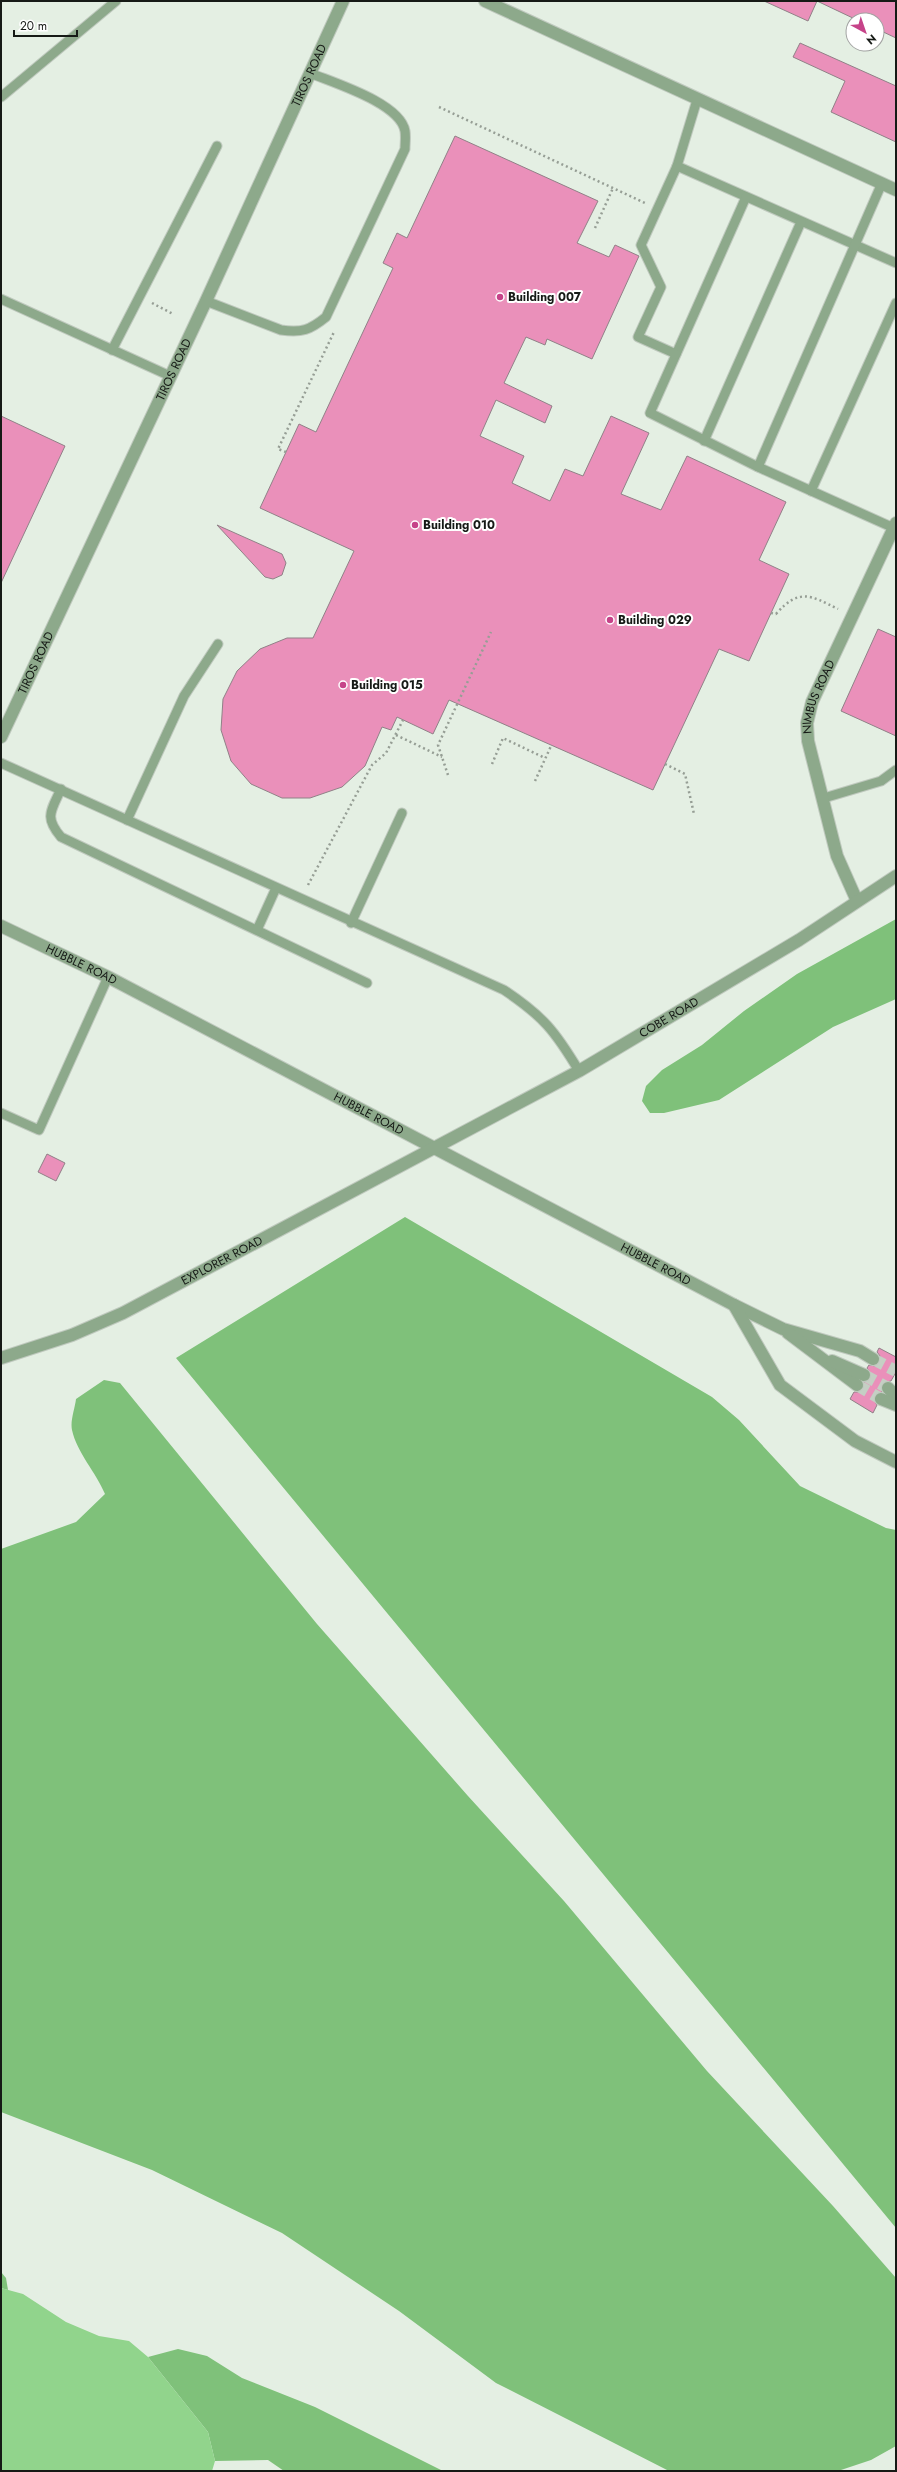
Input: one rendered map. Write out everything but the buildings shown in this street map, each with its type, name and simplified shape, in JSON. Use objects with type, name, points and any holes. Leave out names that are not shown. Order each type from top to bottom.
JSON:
[{"type":"street","name":"TIROS ROAD","points":[[1,737],[206,301],[343,1]]},
{"type":"street","points":[[485,1],[697,100],[896,190]]},
{"type":"street","name":"NIMBUS ROAD","points":[[857,902],[837,856],[824,798],[808,741],[808,716],[812,702],[895,527]]},
{"type":"street","name":"COBE ROAD","points":[[436,1147],[578,1071],[799,940],[896,876]]},
{"type":"street","name":"HUBBLE ROAD","points":[[1,926],[108,977],[436,1147],[734,1305],[783,1329],[860,1351],[873,1359]]},
{"type":"street","name":"EXPLORER ROAD","points":[[1,1358],[72,1335],[123,1313],[436,1147]]},
{"type":"street","points":[[734,1305],[780,1385],[855,1441],[896,1462]]},
{"type":"street","name":"HUBBLE ROAD","points":[[783,1329],[808,1350],[857,1385]]},
{"type":"street","name":"HUBBLE ROAD","points":[[808,1350],[864,1375]]},
{"type":"street","points":[[881,1399],[896,1406]]},
{"type":"lane","points":[[1,97],[116,1]]},
{"type":"lane","points":[[206,301],[281,330],[292,332],[312,329],[326,317],[405,149],[405,130],[394,113],[380,103],[310,73]]},
{"type":"lane","points":[[676,354],[638,337],[661,287],[641,245],[676,166],[697,100]]},
{"type":"lane","points":[[112,350],[217,146]]},
{"type":"lane","points":[[676,166],[801,222],[856,244],[896,263]]},
{"type":"lane","points":[[758,467],[882,184]]},
{"type":"lane","points":[[746,197],[650,412],[704,441],[758,467],[895,527]]},
{"type":"lane","points":[[704,441],[801,222]]},
{"type":"lane","points":[[1,299],[170,376]]},
{"type":"lane","points":[[811,491],[896,303]]},
{"type":"lane","points":[[127,820],[184,696],[218,644]]},
{"type":"lane","points":[[1,763],[504,990],[533,1009],[558,1035],[578,1071]]},
{"type":"lane","points":[[824,798],[881,781],[896,770]]},
{"type":"lane","points":[[61,789],[49,815],[52,826],[61,837],[367,982]]},
{"type":"lane","points":[[351,922],[402,813]]},
{"type":"lane","points":[[257,930],[276,888]]},
{"type":"lane","points":[[1,1112],[39,1130],[108,977]]},
{"type":"path","points":[[439,107],[658,208]]},
{"type":"path","points":[[595,228],[613,188]]},
{"type":"path","points":[[139,297],[173,314]]},
{"type":"path","points":[[286,452],[278,449],[335,328]]},
{"type":"path","points":[[771,613],[776,614],[786,602],[800,596],[811,595],[842,611]]},
{"type":"path","points":[[448,775],[438,744],[491,632]]},
{"type":"path","points":[[300,899],[372,765],[386,753],[403,720]]},
{"type":"path","points":[[396,735],[442,757]]},
{"type":"path","points":[[492,764],[503,738],[545,758]]},
{"type":"path","points":[[535,781],[551,746]]},
{"type":"path","points":[[665,764],[685,774],[694,814]]},
{"type":"shaded area","points":[[896,919],[896,999],[833,1027],[719,1100],[664,1113],[650,1113],[642,1101],[646,1086],[662,1070],[702,1045],[744,1011],[797,974]]},
{"type":"shaded area","points":[[405,1217],[712,1397],[739,1420],[800,1486],[886,1528],[896,1530],[896,2228],[176,1358]]},
{"type":"shaded area","points":[[104,1380],[120,1383],[317,1624],[468,1796],[564,1901],[707,2071],[833,2206],[896,2278],[896,2446],[871,2460],[838,2471],[669,2471],[496,2383],[399,2311],[282,2233],[152,2170],[1,2112],[1,1549],[76,1522],[105,1494],[97,1478],[82,1455],[72,1430],[72,1419],[76,1399]]},
{"type":"shaded area","points":[[1,2272],[6,2278],[8,2290],[1,2288]]},
{"type":"shaded area","points":[[1,2288],[23,2294],[66,2322],[99,2336],[129,2341],[148,2357],[208,2432],[215,2461],[212,2471],[1,2471]]},
{"type":"shaded area","points":[[178,2349],[207,2356],[242,2378],[315,2407],[443,2471],[284,2471],[268,2460],[215,2461],[208,2432],[148,2357]]},
{"type":"tunnel","points":[[873,1359],[896,1371]]},
{"type":"tunnel","points":[[864,1375],[888,1388]]},
{"type":"tunnel","points":[[857,1385],[881,1399]]},
{"type":"place","name":"Building 007","points":[[500,297]]},
{"type":"place","name":"Building 010","points":[[415,525]]},
{"type":"place","name":"Building 029","points":[[610,620]]},
{"type":"place","name":"Building 015","points":[[343,685]]}]
